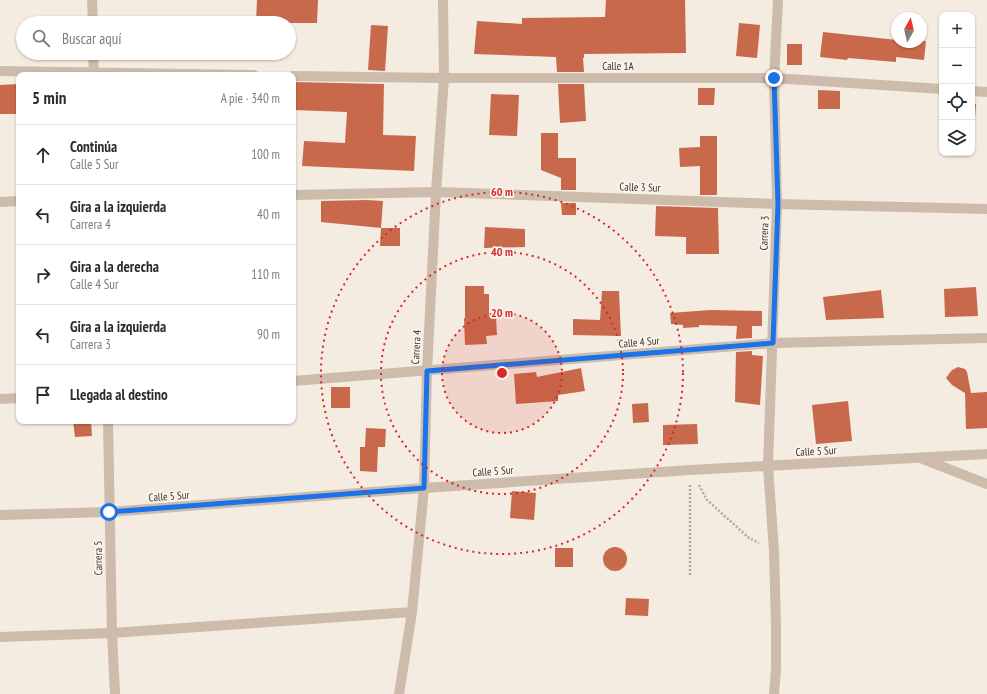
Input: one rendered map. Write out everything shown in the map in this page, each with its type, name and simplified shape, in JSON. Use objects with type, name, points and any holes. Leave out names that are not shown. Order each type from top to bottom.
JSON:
[{"type":"street","points":[[92,0],[93,16]]},
{"type":"street","name":"Carrera 4","points":[[399,694],[412,612],[424,488],[427,371],[436,192],[444,78],[443,0]]},
{"type":"street","name":"Carrera 3","points":[[774,694],[776,668],[776,626],[774,551],[768,466],[778,204],[774,78],[778,0]]},
{"type":"street","points":[[93,60],[94,72]]},
{"type":"street","points":[[0,71],[31,72]]},
{"type":"street","name":"Calle 1A","points":[[296,76],[444,78],[774,78],[939,89]]},
{"type":"street","points":[[975,91],[987,92]]},
{"type":"street","name":"Calle 3 Sur","points":[[296,194],[436,192],[778,204],[987,209]]},
{"type":"street","points":[[0,202],[16,201]]},
{"type":"street","name":"Calle 4 Sur","points":[[296,381],[773,343],[987,338]]},
{"type":"street","points":[[0,399],[16,398]]},
{"type":"street","name":"Carrera 5","points":[[108,424],[112,633],[115,694]]},
{"type":"street","name":"Calle 5 Sur","points":[[0,516],[109,512],[424,488],[690,470],[987,454]]},
{"type":"street","points":[[919,457],[987,484]]},
{"type":"street","points":[[0,637],[112,633],[412,612]]},
{"type":"path","points":[[690,470],[707,500],[749,538],[774,551]]},
{"type":"path","points":[[690,470],[690,575]]},
{"type":"building","points":[[257,0],[318,0],[317,23],[296,23],[296,16],[256,16]]},
{"type":"building","points":[[606,0],[685,0],[686,53],[584,54],[584,72],[557,72],[556,57],[474,54],[477,21],[522,24],[522,18],[605,17]]},
{"type":"building","points":[[739,23],[760,25],[757,58],[736,56]]},
{"type":"building","points":[[371,25],[388,26],[385,71],[368,70]]},
{"type":"building","points":[[823,32],[891,39],[891,48],[925,48],[924,60],[896,57],[896,62],[848,58],[847,60],[820,57]]},
{"type":"building","points":[[787,44],[802,44],[802,65],[787,65]]},
{"type":"building","points":[[296,82],[384,84],[383,135],[416,136],[414,171],[302,166],[304,141],[345,143],[347,112],[296,110]]},
{"type":"building","points":[[16,84],[16,114],[0,114],[0,85]]},
{"type":"building","points":[[558,84],[584,84],[586,121],[560,123]]},
{"type":"building","points":[[698,88],[715,88],[714,105],[698,105]]},
{"type":"building","points":[[818,90],[840,91],[840,109],[818,109]]},
{"type":"building","points":[[491,94],[519,95],[517,136],[489,135]]},
{"type":"building","points":[[541,133],[558,133],[558,158],[576,158],[576,190],[561,190],[561,178],[541,170]]},
{"type":"building","points":[[700,136],[717,136],[717,195],[700,195],[700,166],[680,167],[679,148],[700,147]]},
{"type":"building","points":[[321,201],[383,201],[381,228],[321,222]]},
{"type":"building","points":[[561,203],[576,203],[576,215],[562,215]]},
{"type":"building","points":[[656,206],[718,208],[719,254],[686,254],[686,237],[655,236]]},
{"type":"building","points":[[485,227],[525,229],[525,247],[484,248]]},
{"type":"building","points":[[381,228],[400,228],[400,246],[380,246]]},
{"type":"building","points":[[465,286],[484,286],[484,294],[489,294],[489,317],[496,317],[497,335],[486,336],[487,344],[465,345]]},
{"type":"building","points":[[976,287],[978,316],[945,317],[944,289]]},
{"type":"building","points":[[881,290],[884,318],[826,320],[823,297]]},
{"type":"building","points":[[602,291],[619,291],[621,336],[573,335],[573,319],[600,320]]},
{"type":"building","points":[[710,310],[762,311],[762,326],[752,326],[752,338],[736,339],[737,326],[699,325],[699,327],[683,328],[683,325],[671,324],[670,313]]},
{"type":"building","points":[[752,351],[752,355],[763,356],[760,405],[735,402],[736,352]]},
{"type":"building","points":[[958,367],[965,369],[967,372],[971,393],[987,392],[987,428],[966,429],[965,393],[952,385],[946,378],[952,370]]},
{"type":"building","points":[[581,368],[585,391],[558,395],[558,401],[516,404],[514,374],[536,372],[537,377]]},
{"type":"building","points":[[331,387],[350,387],[350,408],[331,408]]},
{"type":"building","points":[[848,401],[852,441],[816,444],[812,405]]},
{"type":"building","points":[[648,403],[649,422],[633,423],[632,404]]},
{"type":"building","points":[[73,424],[91,424],[92,436],[75,437]]},
{"type":"building","points":[[697,424],[698,444],[663,445],[663,425]]},
{"type":"building","points":[[366,428],[386,429],[385,447],[378,447],[377,472],[360,471],[360,447],[365,447]]},
{"type":"building","points":[[512,491],[536,493],[534,520],[510,518]]},
{"type":"building","points":[[615,547],[624,550],[627,559],[624,568],[615,571],[606,568],[603,559],[606,550]]},
{"type":"building","points":[[555,548],[573,548],[573,567],[555,567]]},
{"type":"building","points":[[626,598],[649,599],[648,616],[625,615]]},
{"type":"route","points":[[109,512],[424,488],[427,371],[773,343],[778,204],[774,78]]}]
